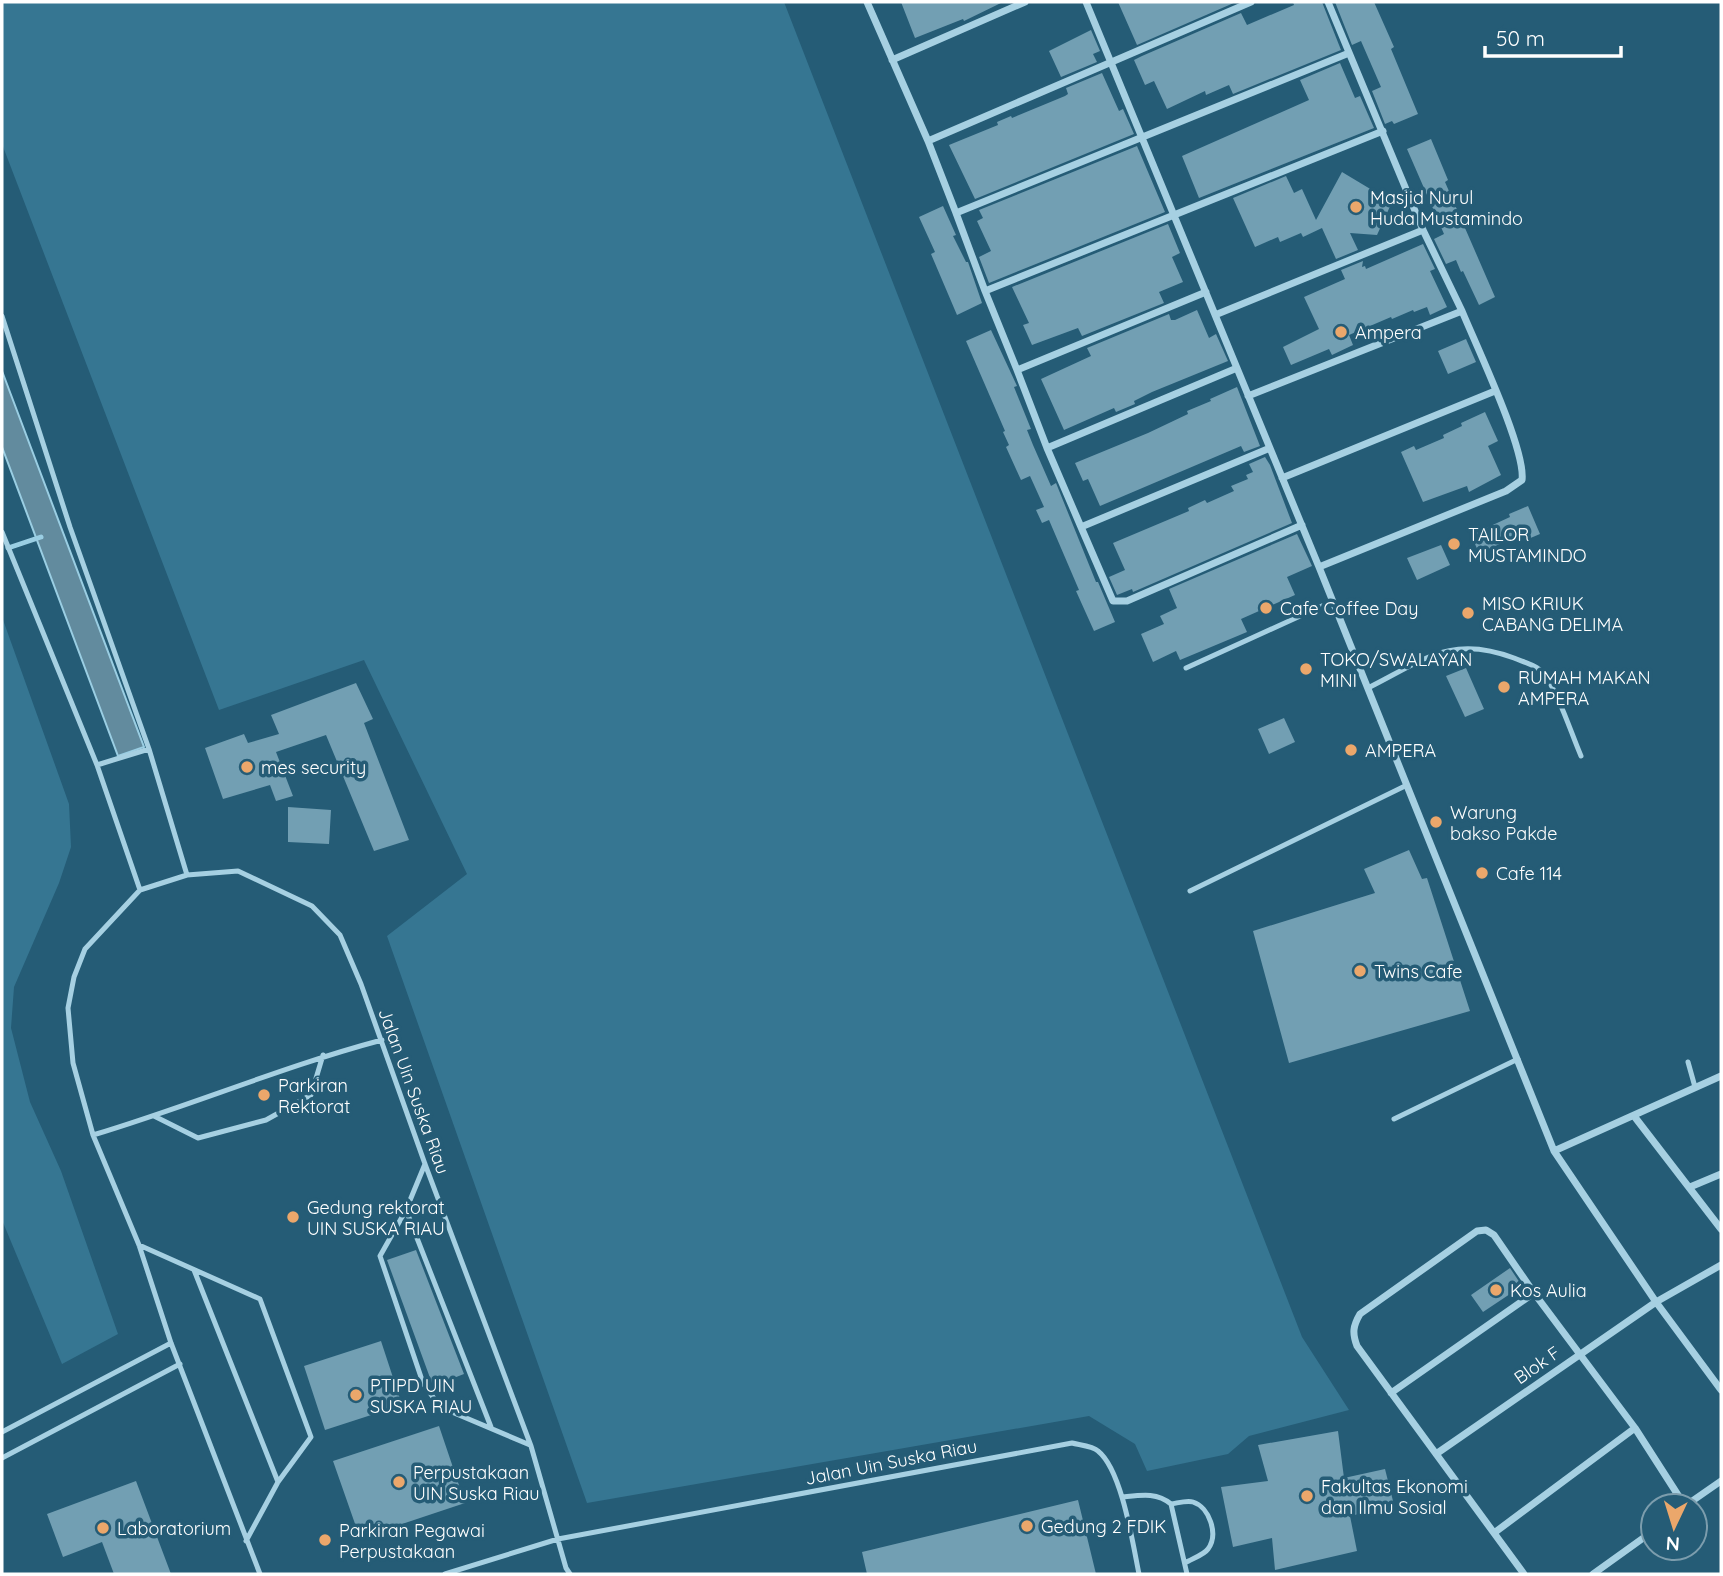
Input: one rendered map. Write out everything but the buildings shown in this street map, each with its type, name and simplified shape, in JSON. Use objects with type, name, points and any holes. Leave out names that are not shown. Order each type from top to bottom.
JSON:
[{"type":"street","points":[[867,2],[928,141],[1047,448],[1113,601],[1127,601],[1302,525]]},
{"type":"street","points":[[892,60],[1026,2]]},
{"type":"street","points":[[1086,2],[1302,525],[1554,1151],[1656,1303],[1721,1390]]},
{"type":"street","points":[[928,141],[1251,2]]},
{"type":"street","points":[[1319,567],[1506,491],[1522,480],[1523,470],[1495,391],[1462,311],[1423,230],[1328,2]]},
{"type":"street","points":[[956,213],[1349,53]]},
{"type":"street","points":[[985,291],[1383,131]]},
{"type":"street","points":[[1215,315],[1423,230]]},
{"type":"street","points":[[1017,370],[1206,292]]},
{"type":"street","points":[[1248,396],[1462,311]]},
{"type":"street","points":[[1047,448],[1237,368]]},
{"type":"street","points":[[1282,478],[1495,391]]},
{"type":"street","points":[[1081,527],[1270,448]]},
{"type":"street","points":[[1554,1151],[1721,1076]]},
{"type":"street","points":[[1634,1116],[1721,1229]]},
{"type":"street","points":[[1690,1187],[1721,1174]]},
{"type":"street","points":[[1524,1574],[1357,1346],[1353,1336],[1354,1324],[1360,1314],[1476,1231],[1486,1230],[1494,1235],[1635,1428],[1676,1492]]},
{"type":"street","name":"Blok F","points":[[1436,1454],[1656,1303],[1721,1265]]},
{"type":"street","points":[[1391,1393],[1534,1293]]},
{"type":"street","points":[[1494,1532],[1635,1428]]},
{"type":"street","points":[[1705,1492],[1721,1481]]},
{"type":"street","points":[[1593,1574],[1639,1541]]},
{"type":"lane","points":[[2,317],[5,334],[70,527],[149,749],[187,875]]},
{"type":"lane","points":[[2,532],[97,765],[140,890]]},
{"type":"lane","points":[[1186,668],[1332,601]]},
{"type":"lane","points":[[1368,688],[1447,649],[1474,647],[1494,650],[1542,670],[1581,756]]},
{"type":"lane","points":[[97,765],[149,749]]},
{"type":"lane","points":[[1190,891],[1405,786]]},
{"type":"lane","name":"Jalan Uin Suska Riau","points":[[260,1574],[172,1343],[139,1245],[93,1135],[73,1062],[68,1008],[74,977],[85,949],[140,890],[187,875],[238,871],[312,906],[340,935],[362,984],[425,1164],[531,1446],[558,1539]]},
{"type":"lane","points":[[93,1135],[323,1055],[382,1040]]},
{"type":"lane","points":[[154,1116],[198,1138],[266,1120],[311,1095],[323,1055]]},
{"type":"lane","points":[[1394,1119],[1518,1059]]},
{"type":"lane","points":[[1688,1062],[1695,1087]]},
{"type":"lane","points":[[425,1164],[406,1210],[380,1256],[423,1383],[440,1407],[531,1446]]},
{"type":"lane","points":[[406,1210],[491,1427]]},
{"type":"lane","points":[[139,1245],[260,1299],[312,1437],[278,1482],[246,1541]]},
{"type":"lane","points":[[194,1270],[278,1482]]},
{"type":"lane","points":[[2,1432],[172,1343]]},
{"type":"lane","points":[[2,1458],[180,1364]]},
{"type":"lane","name":"Jalan Uin Suska Riau","points":[[445,1574],[558,1539],[1072,1443],[1098,1451],[1110,1468],[1123,1497],[1139,1574]]},
{"type":"lane","points":[[1123,1497],[1151,1495],[1163,1497],[1171,1504],[1187,1574]]},
{"type":"lane","points":[[1171,1504],[1191,1501],[1204,1508],[1210,1520],[1213,1536],[1208,1550],[1185,1563]]},
{"type":"lane","points":[[558,1539],[570,1574]]},
{"type":"shaded area","points":[[2,2],[784,2],[1302,1337],[1349,1410],[1249,1436],[1228,1454],[1147,1471],[1135,1444],[1089,1416],[587,1503],[387,936],[467,874],[364,660],[219,710],[2,144]]},
{"type":"shaded area","points":[[2,371],[144,747],[118,756],[2,447]]},
{"type":"shaded area","points":[[2,617],[69,804],[71,847],[59,883],[14,987],[11,1028],[30,1102],[61,1171],[118,1334],[62,1364],[2,1220]]},
{"type":"waterway","points":[[8,548],[41,537]]},
{"type":"place","name":"Masjid Nurul Huda Mustamindo","points":[[1356,207]]},
{"type":"place","name":"Ampera","points":[[1341,332]]},
{"type":"place","name":"TAILOR MUSTAMINDO","points":[[1454,544]]},
{"type":"place","name":"Cafe Coffee Day","points":[[1266,608]]},
{"type":"place","name":"MISO KRIUK CABANG DELIMA","points":[[1468,613]]},
{"type":"place","name":"TOKO/SWALAYAN MINI","points":[[1306,669]]},
{"type":"place","name":"RUMAH MAKAN AMPERA","points":[[1504,687]]},
{"type":"place","name":"AMPERA","points":[[1351,750]]},
{"type":"place","name":"mes security","points":[[247,767]]},
{"type":"place","name":"Warung bakso Pakde","points":[[1436,822]]},
{"type":"place","name":"Cafe 114","points":[[1482,873]]},
{"type":"place","name":"Twins Cafe","points":[[1360,971]]},
{"type":"place","name":"Parkiran Rektorat","points":[[264,1095]]},
{"type":"place","name":"Gedung rektorat UIN SUSKA RIAU","points":[[293,1217]]},
{"type":"place","name":"Kos Aulia","points":[[1496,1290]]},
{"type":"place","name":"PTIPD UIN SUSKA RIAU","points":[[356,1395]]},
{"type":"place","name":"Perpustakaan UIN Suska Riau","points":[[399,1482]]},
{"type":"place","name":"Fakultas Ekonomi dan Ilmu Sosial","points":[[1307,1496]]},
{"type":"place","name":"Gedung 2 FDIK","points":[[1027,1526]]},
{"type":"place","name":"Laboratorium","points":[[103,1528]]},
{"type":"place","name":"Parkiran Pegawai Perpustakaan","points":[[325,1540]]}]
